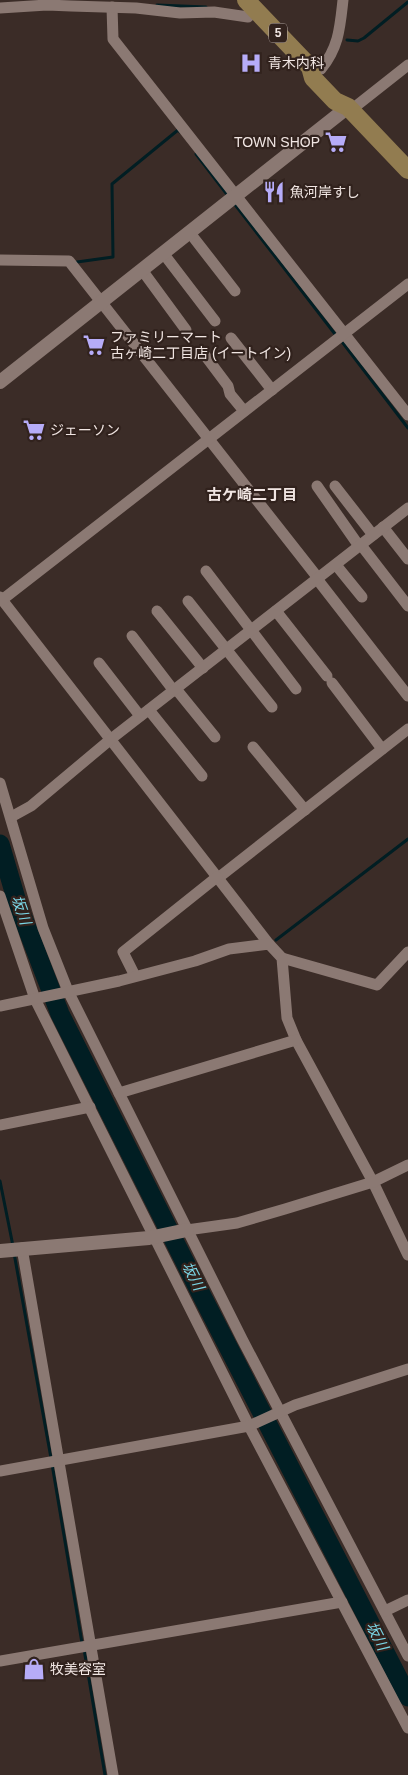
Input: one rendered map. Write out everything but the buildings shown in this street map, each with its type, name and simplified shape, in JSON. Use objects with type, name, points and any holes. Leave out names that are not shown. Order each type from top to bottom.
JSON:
[{"type":"main road","name":"5","points":[[251,5],[345,95],[350,109],[408,170]]},
{"type":"street","points":[[316,68],[336,44],[343,0]]},
{"type":"street","points":[[0,8],[46,5],[112,7],[180,13],[214,12],[248,17],[251,5]]},
{"type":"street","points":[[112,7],[113,39],[408,415]]},
{"type":"street","points":[[0,382],[236,196],[408,65]]},
{"type":"street","points":[[190,233],[235,291]]},
{"type":"street","points":[[163,253],[215,320]]},
{"type":"street","points":[[0,260],[69,261],[408,696]]},
{"type":"street","points":[[142,270],[186,330]]},
{"type":"street","points":[[408,284],[1,599],[269,944],[282,958],[377,985],[408,952]]},
{"type":"street","points":[[232,338],[272,390]]},
{"type":"street","points":[[204,354],[228,386],[230,394],[244,411]]},
{"type":"street","points":[[317,486],[360,546],[408,606]]},
{"type":"street","points":[[335,486],[373,535]]},
{"type":"street","points":[[11,816],[32,806],[110,739],[408,508]]},
{"type":"street","points":[[383,528],[408,559]]},
{"type":"street","points":[[336,565],[362,597]]},
{"type":"street","points":[[206,571],[296,689]]},
{"type":"street","points":[[188,601],[272,707]]},
{"type":"street","points":[[276,611],[382,749]]},
{"type":"street","points":[[157,612],[203,668]]},
{"type":"street","points":[[132,636],[215,737]]},
{"type":"street","points":[[99,663],[202,776]]},
{"type":"street","points":[[135,976],[123,952],[408,729]]},
{"type":"street","points":[[253,747],[305,810]]},
{"type":"street","points":[[0,783],[43,928],[66,991],[119,1093],[185,1230],[408,1656]]},
{"type":"street","points":[[0,896],[37,998],[90,1107],[156,1236],[249,1426],[408,1728]]},
{"type":"street","points":[[0,1006],[135,976],[229,949],[269,944]]},
{"type":"street","points":[[282,958],[287,1018],[296,1040],[373,1182],[408,1255]]},
{"type":"street","points":[[119,1093],[296,1040]]},
{"type":"street","points":[[0,1125],[90,1107]]},
{"type":"street","points":[[113,1775],[86,1646],[54,1462],[12,1249],[77,1245],[156,1236],[237,1222],[373,1182],[408,1166]]},
{"type":"street","points":[[0,1471],[249,1426],[295,1405],[408,1369]]},
{"type":"street","points":[[385,1611],[408,1600]]},
{"type":"street","points":[[0,1661],[342,1602]]},
{"type":"waterway","points":[[347,40],[358,41],[364,38],[408,2]]},
{"type":"waterway","points":[[157,5],[206,7]]},
{"type":"waterway","points":[[77,262],[113,257],[112,184],[178,130],[180,132]]},
{"type":"waterway","points":[[196,154],[229,197]]},
{"type":"waterway","points":[[233,202],[335,334]]},
{"type":"waterway","points":[[343,343],[408,428]]},
{"type":"waterway","points":[[276,940],[408,839]]},
{"type":"waterway","name":"坂川","points":[[0,844],[17,902],[60,1014],[203,1298],[408,1697]]},
{"type":"waterway","points":[[0,1181],[13,1246]]},
{"type":"waterway","points":[[14,1253],[51,1458]]},
{"type":"waterway","points":[[52,1464],[82,1643]]},
{"type":"waterway","points":[[84,1649],[105,1775]]},
{"type":"place","name":"青木内科","points":[[251,63]]},
{"type":"place","name":"TOWN SHOP","points":[[336,142]]},
{"type":"place","name":"魚河岸すし","points":[[274,192]]},
{"type":"place","name":"ファミリーマート 古ヶ崎二丁目店 (イートイン)","points":[[94,345]]},
{"type":"place","name":"ジェーソン","points":[[34,430]]},
{"type":"place","name":"牧美容室","points":[[34,1669]]},
{"type":"district","name":"古ケ崎二丁目","points":[[252,495]]}]
